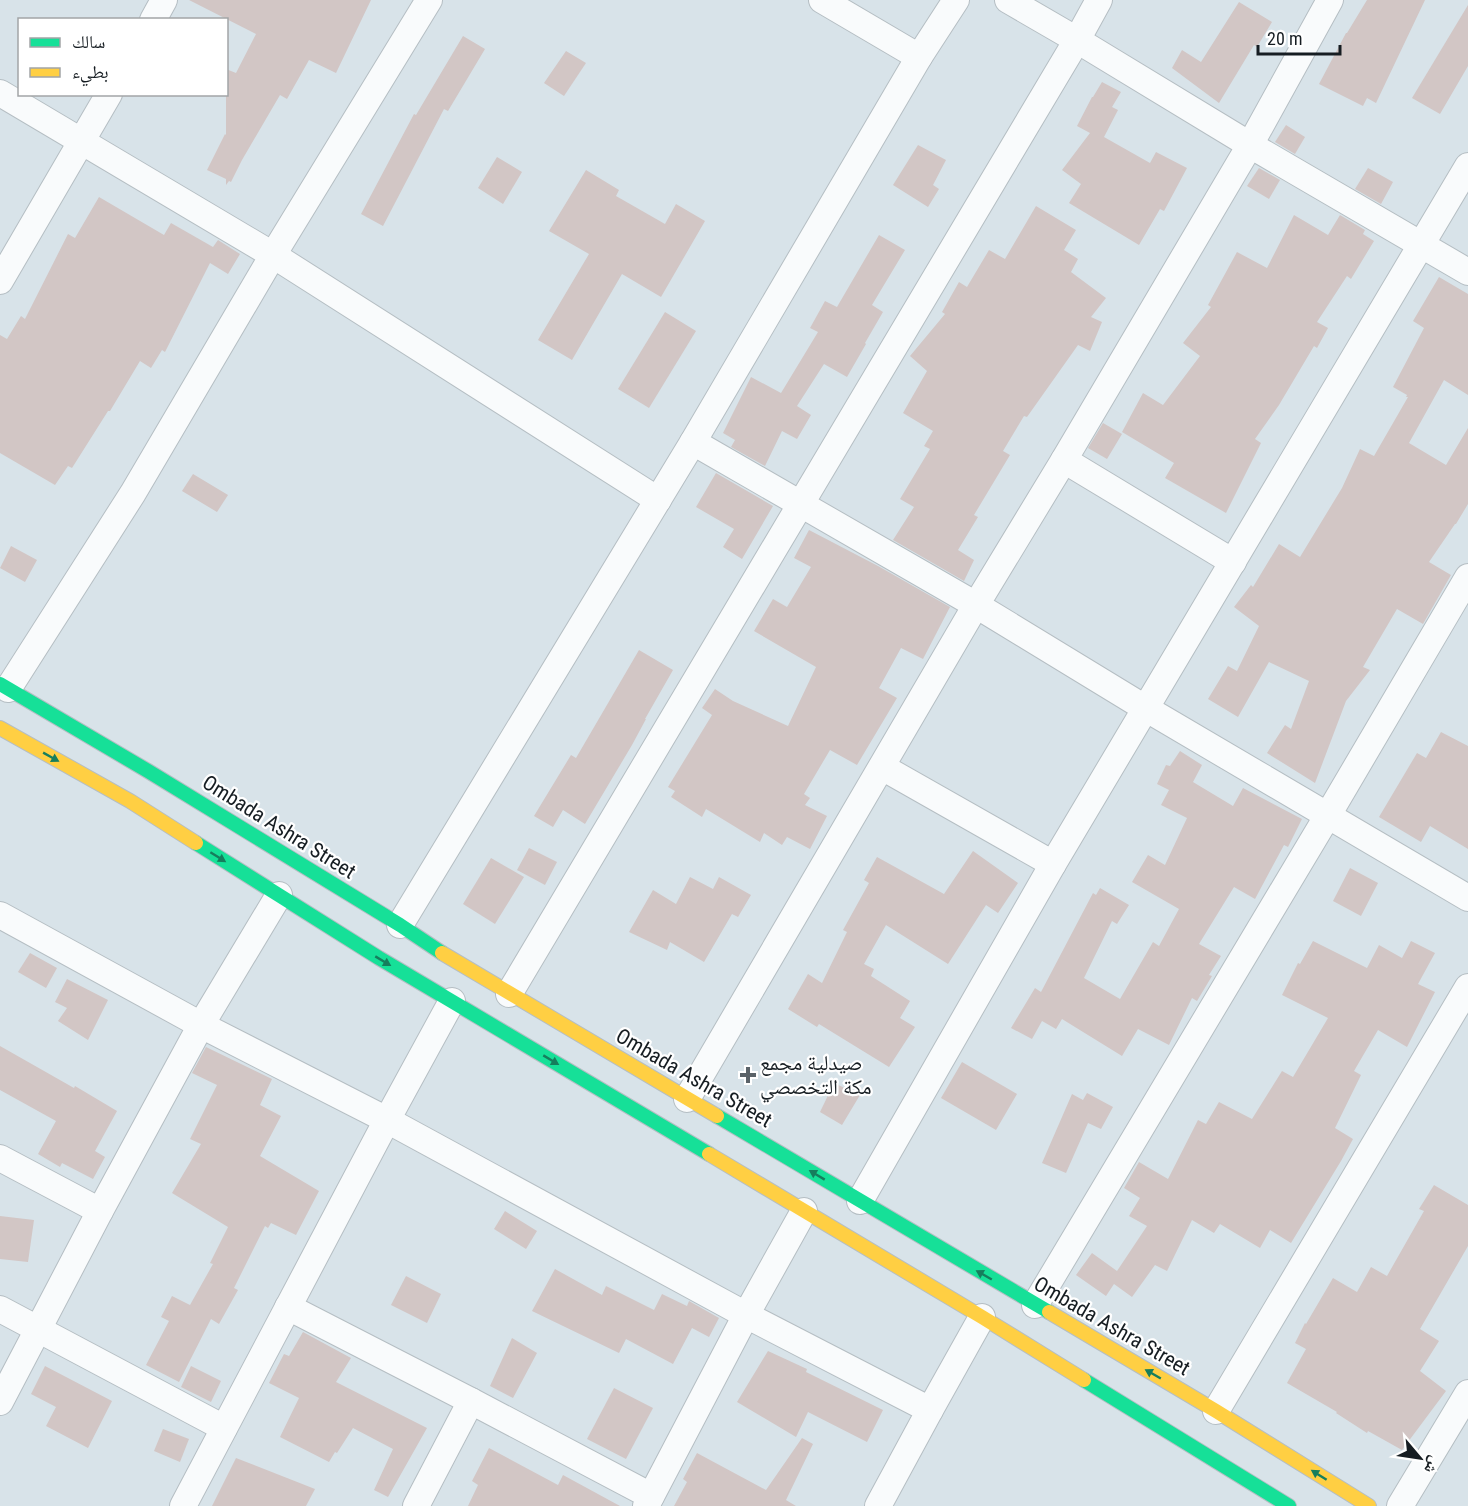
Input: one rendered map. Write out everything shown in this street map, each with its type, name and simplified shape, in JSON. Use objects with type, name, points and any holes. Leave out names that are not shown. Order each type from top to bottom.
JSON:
[{"type":"main road","name":"Ombada Ashra Street","points":[[4,686],[139,786],[279,895],[379,958],[982,1317],[1289,1506]]},
{"type":"main road","name":"Ombada Ashra Street","points":[[0,728],[139,786],[400,925],[509,994],[1216,1411],[1369,1506]]},
{"type":"street","points":[[154,18],[164,0]]},
{"type":"street","points":[[4,686],[133,493],[273,255],[429,0]]},
{"type":"street","points":[[822,0],[919,57]]},
{"type":"street","points":[[400,925],[693,442],[919,57],[956,0]]},
{"type":"street","points":[[1008,0],[1468,273]]},
{"type":"street","points":[[509,994],[1099,0]]},
{"type":"street","points":[[687,1099],[976,605],[1250,145],[1330,0]]},
{"type":"street","points":[[0,93],[273,255],[658,500]]},
{"type":"street","points":[[0,281],[108,96]]},
{"type":"street","points":[[860,1201],[1053,864],[1468,166]]},
{"type":"street","points":[[693,442],[976,605],[1468,898]]},
{"type":"street","points":[[1064,460],[1233,562]]},
{"type":"street","points":[[1035,1305],[1468,577]]},
{"type":"street","points":[[882,767],[1053,864]]},
{"type":"street","points":[[0,1402],[201,1025],[279,895]]},
{"type":"street","points":[[0,915],[201,1025],[387,1120],[746,1316],[930,1410]]},
{"type":"street","points":[[1216,1411],[1468,987]]},
{"type":"street","points":[[183,1506],[452,1001]]},
{"type":"street","points":[[0,1158],[100,1211]]},
{"type":"street","points":[[288,1307],[471,1401],[649,1501],[804,1211]]},
{"type":"street","points":[[0,1309],[224,1428]]},
{"type":"street","points":[[878,1506],[982,1317]]},
{"type":"street","points":[[1400,1506],[1468,1393]]},
{"type":"street","points":[[416,1506],[471,1401]]},
{"type":"building","points":[[189,0],[371,0],[336,73],[309,60],[287,99],[280,95],[231,182],[229,181],[226,185],[226,179],[207,170],[226,135],[228,70],[236,73],[256,34]]},
{"type":"building","points":[[1367,0],[1425,0],[1376,103],[1367,98],[1363,106],[1319,84],[1346,33]]},
{"type":"building","points":[[1239,2],[1272,22],[1257,47],[1254,45],[1219,103],[1172,68],[1182,50],[1201,62]]},
{"type":"building","points":[[1468,5],[1468,66],[1440,114],[1412,98]]},
{"type":"building","points":[[463,36],[485,49],[448,111],[444,109],[383,226],[361,214],[414,114],[416,115]]},
{"type":"building","points":[[566,51],[586,63],[564,96],[544,83]]},
{"type":"building","points":[[1102,82],[1121,92],[1112,107],[1118,110],[1104,137],[1150,163],[1156,152],[1187,168],[1164,211],[1160,209],[1139,245],[1069,203],[1081,184],[1062,170],[1090,133],[1077,126]]},
{"type":"building","points":[[1286,125],[1305,137],[1295,154],[1275,142]]},
{"type":"building","points":[[918,145],[946,160],[933,185],[939,189],[928,207],[893,185]]},
{"type":"building","points":[[497,157],[522,172],[503,204],[478,188]]},
{"type":"building","points":[[1259,168],[1280,180],[1269,199],[1247,186]]},
{"type":"building","points":[[1368,168],[1393,182],[1381,204],[1355,189]]},
{"type":"building","points":[[586,170],[619,190],[616,196],[665,224],[676,204],[705,221],[661,297],[622,274],[572,360],[538,340],[589,254],[549,231]]},
{"type":"building","points":[[99,197],[164,235],[171,223],[213,247],[218,240],[240,254],[228,274],[210,263],[165,352],[162,350],[151,368],[140,361],[72,468],[68,466],[55,485],[0,453],[0,335],[7,339],[21,316],[25,319],[68,234],[75,238]]},
{"type":"building","points":[[1036,206],[1076,230],[1064,250],[1078,259],[1071,272],[1106,298],[1091,317],[1102,322],[1090,351],[1078,345],[1027,417],[1024,416],[1003,451],[1010,455],[974,515],[978,517],[958,550],[974,560],[964,581],[893,540],[914,507],[900,499],[930,449],[924,446],[933,431],[903,413],[927,371],[910,356],[945,314],[942,312],[959,282],[967,287],[989,250],[1005,259]]},
{"type":"building","points":[[1294,215],[1328,235],[1340,215],[1365,230],[1363,234],[1374,241],[1351,279],[1347,276],[1317,322],[1328,328],[1317,348],[1314,346],[1279,405],[1255,439],[1261,443],[1226,513],[1165,478],[1174,463],[1122,432],[1143,393],[1163,405],[1200,356],[1183,343],[1211,307],[1208,305],[1237,252],[1267,268]]},
{"type":"building","points":[[879,235],[905,250],[872,305],[883,312],[847,377],[824,364],[797,406],[811,415],[797,439],[782,431],[765,466],[731,447],[735,440],[723,433],[751,377],[781,393],[818,332],[810,328],[825,301],[837,307]]},
{"type":"building","points":[[1439,277],[1468,294],[1468,395],[1444,380],[1409,443],[1446,465],[1468,428],[1468,504],[1429,562],[1451,575],[1423,624],[1397,609],[1363,667],[1370,670],[1346,701],[1315,783],[1267,753],[1285,725],[1291,729],[1309,681],[1269,662],[1238,717],[1208,699],[1228,666],[1237,671],[1259,626],[1234,607],[1251,585],[1253,587],[1279,544],[1300,557],[1342,488],[1360,449],[1374,456],[1408,397],[1393,387],[1424,328],[1413,321]]},
{"type":"building","points":[[665,312],[696,331],[649,408],[618,389]]},
{"type":"building","points":[[1103,423],[1122,434],[1107,459],[1088,448]]},
{"type":"building","points":[[716,473],[773,506],[742,559],[723,547],[734,529],[696,507]]},
{"type":"building","points":[[193,474],[228,495],[217,512],[182,491]]},
{"type":"building","points":[[809,530],[950,607],[923,659],[901,648],[879,688],[897,698],[857,765],[830,750],[804,794],[810,798],[805,805],[827,816],[810,849],[787,837],[782,845],[764,833],[760,842],[706,809],[702,817],[671,797],[675,791],[668,787],[712,715],[702,708],[715,689],[733,701],[788,726],[816,667],[754,631],[773,599],[787,607],[811,567],[794,558]]},
{"type":"building","points":[[11,546],[37,560],[25,582],[0,568]]},
{"type":"building","points":[[639,650],[673,670],[585,824],[563,810],[553,827],[534,816],[571,755],[576,758]]},
{"type":"building","points":[[1441,732],[1468,746],[1468,849],[1430,826],[1421,842],[1379,817],[1417,753],[1426,758]]},
{"type":"building","points":[[1180,751],[1202,765],[1193,782],[1233,806],[1243,788],[1302,819],[1288,847],[1284,845],[1255,899],[1234,887],[1199,944],[1221,956],[1197,1001],[1192,998],[1169,1045],[1138,1029],[1122,1056],[1062,1019],[1056,1029],[1042,1021],[1032,1039],[1011,1028],[1035,988],[1041,992],[1093,893],[1096,895],[1100,888],[1129,905],[1117,924],[1112,921],[1084,978],[1120,999],[1153,942],[1159,946],[1179,909],[1132,882],[1148,855],[1165,865],[1187,818],[1161,805],[1169,790],[1157,784],[1166,765],[1170,766]]},
{"type":"building","points":[[529,848],[557,862],[545,885],[517,870]]},
{"type":"building","points":[[973,851],[1018,883],[998,913],[986,905],[948,964],[886,925],[864,964],[874,969],[871,976],[910,1001],[900,1018],[915,1027],[889,1067],[819,1024],[817,1027],[788,1009],[808,974],[822,983],[847,932],[843,930],[869,883],[864,880],[877,857],[944,894]]},
{"type":"building","points":[[491,858],[524,877],[495,924],[463,904]]},
{"type":"building","points":[[1350,868],[1378,883],[1361,916],[1333,901]]},
{"type":"building","points":[[690,877],[713,889],[719,877],[751,895],[738,917],[732,914],[704,962],[670,942],[667,950],[629,932],[653,890],[676,904]]},
{"type":"building","points":[[1313,941],[1367,968],[1379,945],[1402,958],[1411,941],[1435,953],[1418,984],[1435,992],[1407,1047],[1378,1030],[1354,1071],[1361,1075],[1335,1128],[1353,1139],[1341,1161],[1291,1243],[1270,1230],[1260,1248],[1220,1224],[1214,1233],[1192,1220],[1167,1271],[1155,1265],[1132,1297],[1114,1284],[1106,1296],[1076,1275],[1092,1253],[1117,1271],[1147,1226],[1129,1216],[1140,1198],[1124,1188],[1139,1162],[1168,1179],[1198,1120],[1206,1124],[1219,1102],[1252,1119],[1282,1071],[1293,1077],[1328,1018],[1282,995],[1298,963],[1300,964]]},
{"type":"building","points":[[30,953],[57,968],[46,988],[18,972]]},
{"type":"building","points":[[67,979],[108,1000],[88,1040],[58,1021],[67,1008],[55,1002]]},
{"type":"building","points":[[0,1046],[117,1111],[95,1151],[105,1157],[93,1179],[62,1163],[60,1167],[38,1154],[56,1121],[0,1090]]},
{"type":"building","points":[[206,1047],[272,1079],[260,1105],[281,1116],[260,1156],[319,1191],[296,1235],[271,1223],[268,1228],[265,1226],[234,1288],[238,1290],[219,1324],[211,1319],[179,1382],[146,1365],[169,1321],[161,1317],[172,1296],[190,1305],[213,1264],[210,1263],[228,1227],[172,1193],[201,1144],[190,1139],[217,1085],[192,1073]]},
{"type":"building","points":[[962,1062],[1017,1094],[996,1130],[941,1098]]},
{"type":"building","points":[[834,1083],[860,1095],[842,1125],[820,1112]]},
{"type":"building","points":[[1087,1093],[1113,1107],[1101,1129],[1088,1123],[1066,1173],[1042,1163],[1072,1094],[1083,1100]]},
{"type":"building","points":[[1434,1185],[1468,1205],[1468,1246],[1420,1329],[1439,1341],[1420,1371],[1446,1391],[1402,1450],[1368,1431],[1367,1433],[1337,1412],[1287,1383],[1306,1349],[1295,1343],[1333,1278],[1357,1292],[1371,1267],[1387,1276],[1424,1211],[1419,1209]]},
{"type":"building","points":[[505,1211],[537,1231],[526,1249],[494,1229]]},
{"type":"building","points":[[0,1216],[34,1220],[28,1262],[0,1259]]},
{"type":"building","points":[[555,1269],[602,1295],[606,1286],[654,1310],[662,1294],[687,1306],[689,1301],[719,1318],[709,1337],[692,1328],[673,1364],[626,1339],[619,1353],[532,1311]]},
{"type":"building","points":[[406,1276],[441,1294],[427,1323],[391,1305]]},
{"type":"building","points":[[303,1332],[351,1358],[336,1382],[427,1428],[388,1497],[374,1490],[393,1449],[353,1428],[329,1462],[280,1437],[299,1398],[269,1383],[284,1354],[289,1356]]},
{"type":"building","points":[[512,1338],[537,1353],[513,1398],[490,1386]]},
{"type":"building","points":[[768,1351],[883,1410],[867,1442],[808,1412],[796,1437],[737,1402]]},
{"type":"building","points":[[45,1366],[112,1401],[88,1448],[46,1426],[56,1407],[31,1394]]},
{"type":"building","points":[[191,1366],[221,1381],[211,1402],[181,1387]]},
{"type":"building","points":[[614,1388],[653,1408],[626,1459],[587,1439]]},
{"type":"building","points":[[163,1429],[189,1439],[180,1462],[154,1451]]},
{"type":"building","points":[[802,1438],[813,1444],[786,1500],[796,1506],[674,1506],[687,1482],[683,1479],[697,1453],[766,1490]]},
{"type":"building","points":[[489,1448],[558,1485],[563,1475],[620,1506],[468,1506],[478,1485],[472,1481]]},
{"type":"building","points":[[236,1458],[315,1489],[306,1506],[212,1506]]},
{"type":"traffic: fast","points":[[0,684],[148,771],[442,953]]},
{"type":"traffic: fast","points":[[196,843],[379,958],[709,1154]]},
{"type":"traffic: fast","points":[[717,1116],[1049,1312]]},
{"type":"traffic: fast","points":[[1084,1380],[1289,1506]]},
{"type":"traffic: slow","points":[[0,728],[130,801],[196,843]]},
{"type":"traffic: slow","points":[[442,953],[717,1116]]},
{"type":"traffic: slow","points":[[709,1154],[1084,1380]]},
{"type":"traffic: slow","points":[[1049,1312],[1216,1411],[1369,1506]]},
{"type":"place","name":"صيدلية مجمع مكة التخصصي","points":[[748,1075]]}]
